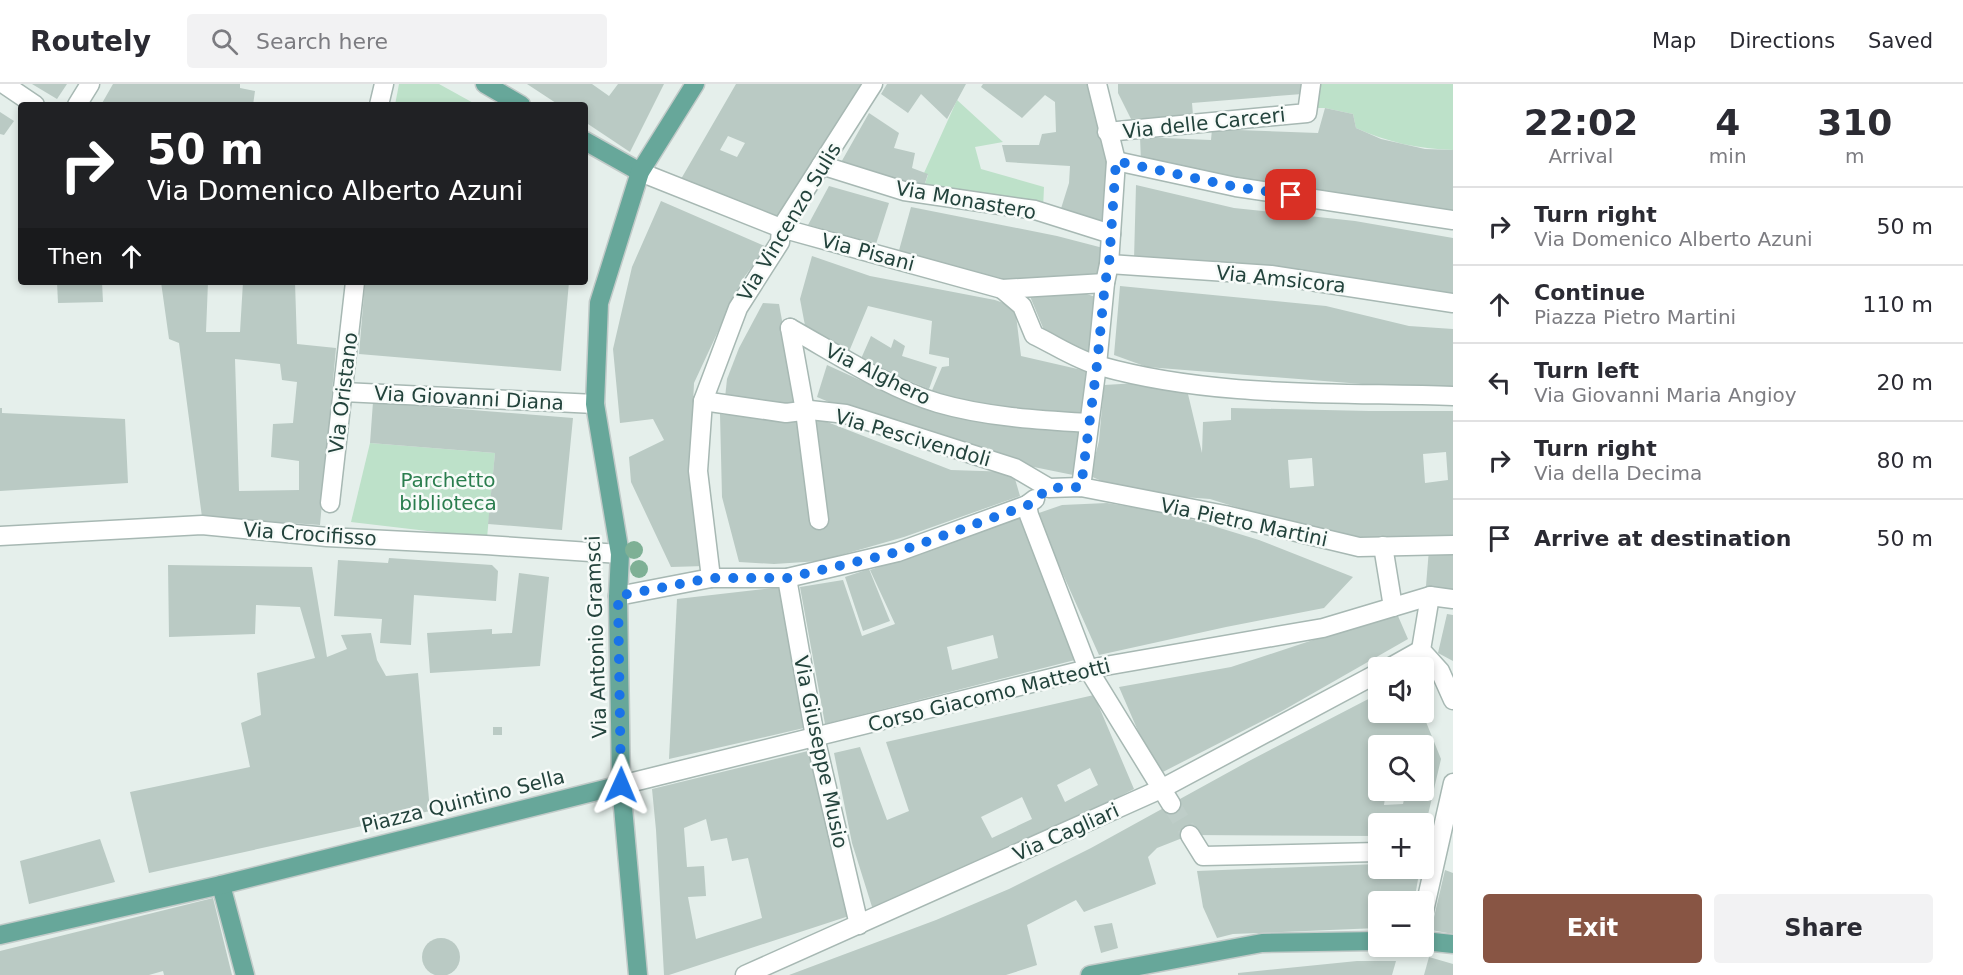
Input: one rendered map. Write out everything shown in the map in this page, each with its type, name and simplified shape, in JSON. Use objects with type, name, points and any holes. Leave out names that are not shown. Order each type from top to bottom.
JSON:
[{"type":"main road","points":[[485,84],[516,102]]},
{"type":"main road","name":"Via Antonio Gramsci","points":[[621,785],[618,596],[620,554],[596,404],[599,303],[640,172],[695,84]]},
{"type":"main road","points":[[588,143],[640,172]]},
{"type":"main road","points":[[621,785],[638,975]]},
{"type":"main road","name":"Piazza Quintino Sella","points":[[0,935],[221,885],[621,785]]},
{"type":"main road","points":[[221,885],[245,975]]},
{"type":"main road","points":[[1090,975],[1262,943],[1368,941]]},
{"type":"main road","points":[[1434,942],[1453,944]]},
{"type":"street","points":[[4,84],[31,102]]},
{"type":"street","points":[[79,102],[90,84]]},
{"type":"street","points":[[380,102],[384,84]]},
{"type":"street","name":"Via Vincenzo Sulis","points":[[711,578],[698,471],[703,401],[738,308],[780,242],[781,228],[873,84]]},
{"type":"street","points":[[1082,481],[1109,264],[1116,161],[1097,84]]},
{"type":"street","name":"Via delle Carceri","points":[[1107,132],[1307,113],[1311,84]]},
{"type":"street","points":[[1116,161],[1236,187],[1453,220]]},
{"type":"street","name":"Via Monastero","points":[[821,165],[904,191],[1035,210],[1112,234]]},
{"type":"street","name":"Via Pisani","points":[[640,172],[781,228],[1002,289],[1105,283]]},
{"type":"street","name":"Via Amsicora","points":[[1109,264],[1271,275],[1453,303]]},
{"type":"street","name":"Via Oristano","points":[[330,503],[355,285]]},
{"type":"street","points":[[1002,289],[1022,306],[1034,335],[1097,365],[1162,380],[1237,390],[1453,396]]},
{"type":"street","name":"Via Alghero","points":[[805,411],[790,328],[906,391],[939,403],[1003,415],[1089,423]]},
{"type":"street","name":"Via Giovanni Diana","points":[[343,392],[596,404]]},
{"type":"street","name":"Via Pescivendoli","points":[[703,401],[786,413],[805,411],[846,414],[1015,468],[1049,488]]},
{"type":"street","points":[[805,411],[819,520]]},
{"type":"street","name":"Via Pietro Martini","points":[[1049,488],[1082,481],[1129,498],[1225,515],[1359,547],[1453,544]]},
{"type":"street","points":[[618,596],[711,578],[787,578],[898,552],[1026,509],[1049,488]]},
{"type":"street","points":[[1026,509],[1088,669],[1166,796]]},
{"type":"street","name":"Via Crocifisso","points":[[0,536],[202,525],[327,537],[620,554]]},
{"type":"street","points":[[1383,546],[1393,607]]},
{"type":"street","name":"Via Giuseppe Musio","points":[[787,578],[815,737],[859,925]]},
{"type":"street","points":[[1421,650],[1430,596],[1453,599]]},
{"type":"street","name":"Corso Giacomo Matteotti","points":[[621,785],[1088,669],[1323,628],[1430,596]]},
{"type":"street","points":[[1409,657],[1421,650]]},
{"type":"street","points":[[1421,650],[1440,671],[1451,691]]},
{"type":"street","name":"Via Cagliari","points":[[745,975],[1166,796],[1368,679]]},
{"type":"street","points":[[1429,891],[1453,783]]},
{"type":"street","points":[[1190,835],[1203,856],[1368,852]]},
{"type":"green space","points":[[399,84],[439,84],[472,102],[396,102]]},
{"type":"green space","points":[[1320,84],[1453,84],[1453,150],[1391,141],[1356,128],[1353,114],[1325,108],[1312,108]]},
{"type":"green space","points":[[957,100],[1003,142],[975,147],[981,169],[1044,187],[1043,209],[923,189],[928,175],[924,173]]},
{"type":"green space","name":"Parchetto biblioteca","points":[[370,443],[495,453],[487,538],[351,522]]},
{"type":"building","points":[[32,84],[67,84],[57,99]]},
{"type":"building","points":[[113,84],[240,84],[240,88],[255,91],[253,102],[103,102]]},
{"type":"building","points":[[527,84],[592,84],[609,96],[618,84],[664,84],[630,152],[588,124],[588,102],[554,102]]},
{"type":"building","points":[[736,84],[862,84],[777,218],[681,179]],"holes":[[[728,136],[745,143],[737,157],[720,150]]]},
{"type":"building","points":[[887,84],[966,84],[947,119],[921,94],[908,113],[881,94]]},
{"type":"building","points":[[983,84],[1092,84],[1111,166],[1111,182],[1102,228],[1059,215],[1069,183],[1070,166],[1006,162],[1002,145],[1039,145],[1042,134],[1056,132],[1055,102],[1045,95],[1022,118],[981,87]]},
{"type":"building","points":[[1118,84],[1303,84],[1302,94],[1192,103],[1193,115],[1131,119],[1118,93]]},
{"type":"building","points":[[1325,108],[1353,114],[1356,128],[1381,139],[1425,149],[1453,150],[1453,212],[1255,183],[1141,162],[1140,137],[1211,140],[1212,129],[1318,133]]},
{"type":"building","points":[[0,112],[14,121],[4,135],[0,134]]},
{"type":"building","points":[[869,113],[899,133],[894,148],[915,153],[912,168],[928,174],[923,189],[839,166]]},
{"type":"building","points":[[1136,185],[1234,208],[1355,221],[1453,238],[1453,297],[1134,260]]},
{"type":"building","points":[[829,186],[889,203],[876,244],[808,225]]},
{"type":"building","points":[[661,201],[767,247],[742,280],[694,383],[690,467],[705,566],[671,567],[631,482],[629,457],[664,440],[653,419],[620,423],[613,349],[632,267]]},
{"type":"building","points":[[911,207],[1057,236],[1107,249],[1102,276],[1007,282],[898,254]]},
{"type":"building","points":[[812,256],[870,276],[995,300],[1015,307],[1021,356],[1095,373],[1087,419],[1051,418],[930,395],[942,367],[949,366],[949,358],[929,354],[932,321],[868,306],[848,354],[806,331],[800,299]]},
{"type":"building","points":[[57,285],[102,285],[103,302],[58,303]]},
{"type":"building","points":[[161,285],[208,285],[206,332],[240,332],[243,285],[295,285],[297,344],[336,348],[320,525],[202,517],[179,343],[169,339]],"holes":[[[235,359],[280,364],[282,380],[297,382],[293,423],[273,424],[271,457],[299,461],[299,490],[239,491]]]},
{"type":"building","points":[[365,285],[569,285],[561,371],[359,354]]},
{"type":"building","points":[[1120,286],[1326,306],[1409,326],[1453,329],[1453,388],[1362,384],[1147,367],[1114,355]]},
{"type":"building","points":[[1068,288],[1099,298],[1090,354],[1046,335],[1029,294]]},
{"type":"building","points":[[763,303],[779,304],[798,408],[725,398],[727,379],[739,348]]},
{"type":"building","points":[[871,336],[891,348],[894,339],[905,346],[902,356],[937,367],[929,389],[860,361]]},
{"type":"building","points":[[827,365],[893,395],[970,415],[1032,422],[1085,432],[1078,476],[1019,464],[895,430],[817,397]]},
{"type":"building","points":[[1138,383],[1188,394],[1202,453],[1203,422],[1231,420],[1231,408],[1453,411],[1453,540],[1426,542],[1323,534],[1210,499],[1130,493],[1090,476],[1099,441],[1104,385]],"holes":[[[1446,452],[1448,480],[1425,483],[1423,454]],[[1312,458],[1314,486],[1290,488],[1288,460]]]},
{"type":"building","points":[[373,402],[573,418],[562,530],[488,524],[495,453],[370,443]]},
{"type":"building","points":[[0,408],[2,408],[2,413],[125,419],[128,483],[0,491]]},
{"type":"building","points":[[720,414],[800,422],[814,528],[827,523],[811,433],[817,418],[951,470],[1013,472],[1020,496],[904,537],[820,561],[774,564],[739,562],[722,497]]},
{"type":"building","points":[[1107,503],[1174,514],[1259,540],[1353,577],[1324,608],[1099,655],[1036,514],[1062,505]]},
{"type":"building","points":[[1022,516],[1075,660],[825,724],[800,587],[843,580],[862,636],[895,624],[870,570]],"holes":[[[993,635],[998,658],[952,670],[947,647]]]},
{"type":"building","points":[[1429,549],[1453,550],[1453,591],[1426,586]]},
{"type":"building","points":[[389,558],[492,565],[498,571],[496,601],[414,595],[411,645],[380,643],[382,619],[334,616],[338,560],[388,563]]},
{"type":"building","points":[[168,565],[312,567],[327,657],[347,649],[341,635],[371,633],[377,660],[386,676],[418,673],[430,811],[149,873],[130,792],[250,767],[241,723],[261,715],[257,673],[315,658],[300,607],[256,605],[255,634],[169,637]]},
{"type":"building","points":[[869,569],[890,621],[863,631],[845,577]]},
{"type":"building","points":[[519,573],[549,577],[540,666],[430,673],[427,633],[492,629],[492,634],[512,633]]},
{"type":"building","points":[[781,587],[804,728],[669,759],[677,599]]},
{"type":"building","points":[[1447,614],[1453,615],[1453,661],[1438,653]]},
{"type":"building","points":[[1398,616],[1408,639],[1376,657],[1368,657],[1368,662],[1282,711],[1157,775],[1119,687],[1231,667],[1325,636]]},
{"type":"building","points":[[1094,695],[1134,789],[1035,840],[873,910],[852,843],[834,753],[860,747],[887,820],[909,811],[886,742]],"holes":[[[1090,768],[1098,785],[1065,802],[1057,785]],[[1022,797],[1032,819],[992,838],[981,817]]]},
{"type":"building","points":[[1368,699],[1368,723],[1426,723],[1431,735],[1368,735],[1368,801],[1385,801],[1384,805],[1403,804],[1404,801],[1431,801],[1428,813],[1368,813],[1368,836],[1190,835],[1157,848],[1148,857],[1156,884],[1084,912],[1076,900],[1027,925],[1037,965],[1006,975],[789,975],[936,920],[1009,889],[1091,848],[1249,761]]},
{"type":"building","points":[[493,727],[502,727],[502,735],[493,735]]},
{"type":"building","points":[[1434,742],[1441,759],[1434,789]]},
{"type":"building","points":[[812,750],[849,916],[664,975],[652,789]],"holes":[[[706,819],[711,841],[727,838],[732,861],[748,858],[762,918],[696,939],[688,897],[706,896],[704,866],[687,867],[684,828]]]},
{"type":"building","points":[[100,839],[115,882],[29,904],[20,861]]},
{"type":"building","points":[[1368,864],[1368,879],[1418,879],[1416,891],[1368,891],[1368,928],[1233,934],[1217,938],[1203,907],[1197,871]]},
{"type":"building","points":[[1445,870],[1453,873],[1453,934],[1434,931],[1434,917]]},
{"type":"building","points":[[213,898],[232,975],[164,975],[163,971],[149,975],[0,975],[0,951]]},
{"type":"building","points":[[1112,923],[1118,948],[1101,953],[1094,926]]},
{"type":"building","points":[[441,938],[448,939],[454,944],[459,950],[459,964],[454,970],[448,975],[441,976],[434,975],[428,970],[423,964],[422,957],[423,950],[428,944],[434,939]]},
{"type":"building","points":[[1429,957],[1453,964],[1453,975],[1424,975]]},
{"type":"building","points":[[1357,961],[1396,961],[1392,975],[1238,975],[1238,973]]},
{"type":"tunnel","points":[[1171,804],[1190,835]]},
{"type":"route","points":[[621,785],[618,596],[711,578],[787,578],[898,552],[1028,505],[1049,488],[1081,487],[1109,264],[1116,161],[1236,187],[1291,195]]}]
